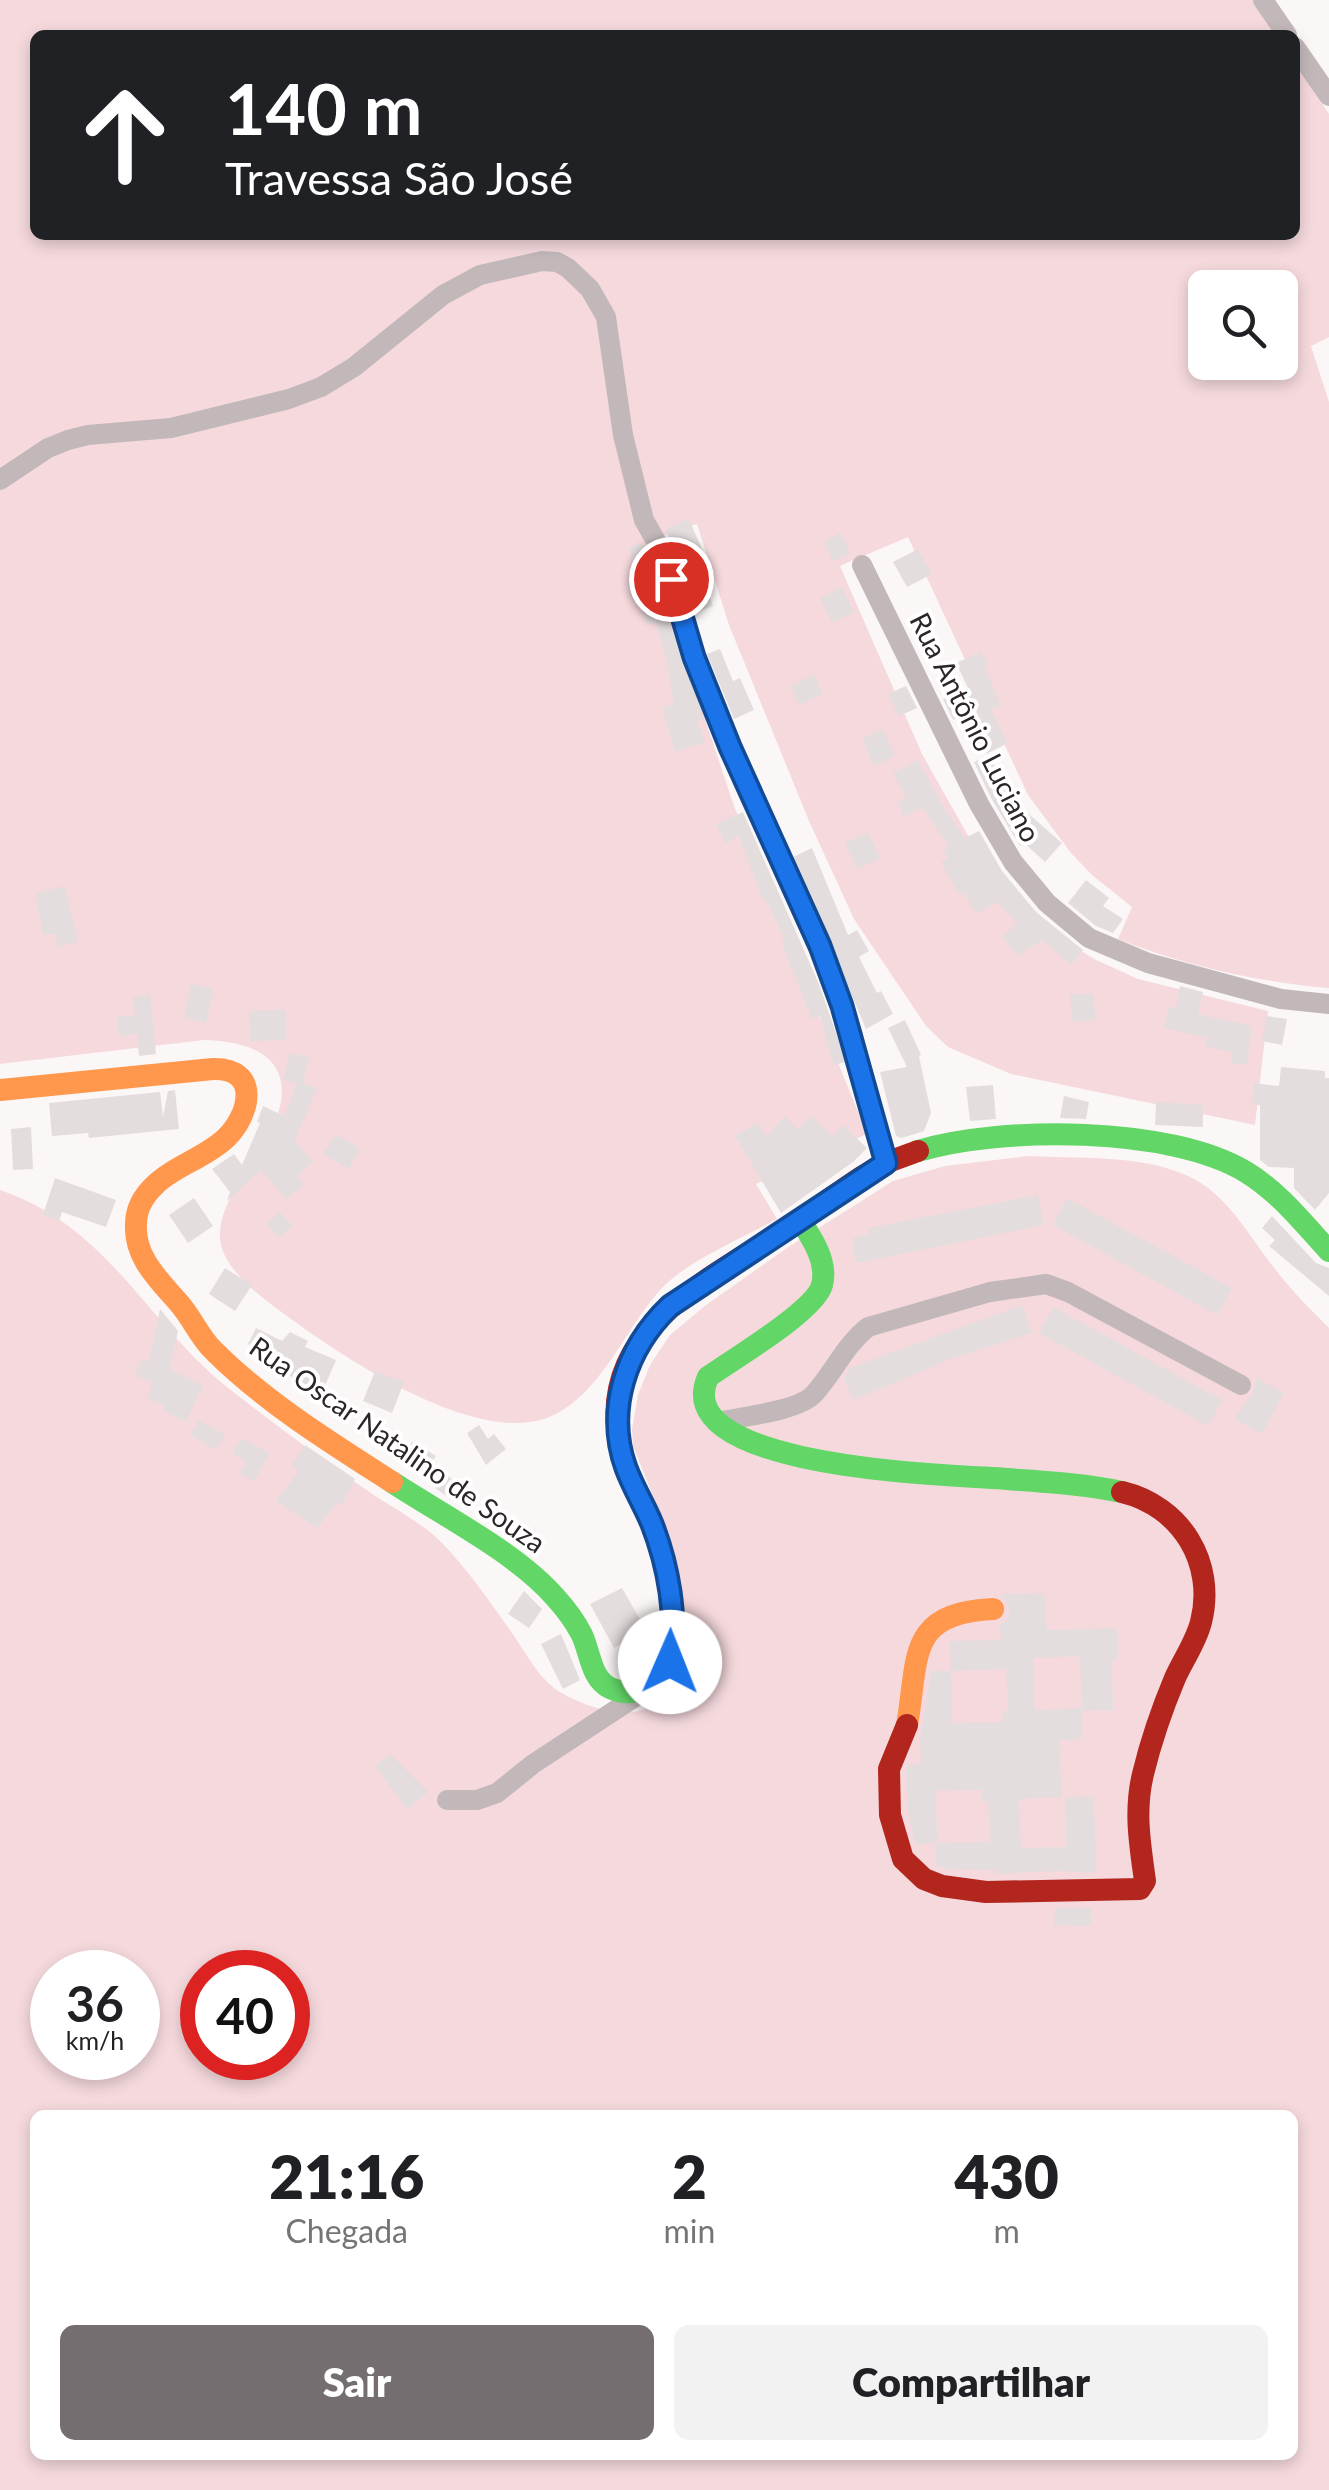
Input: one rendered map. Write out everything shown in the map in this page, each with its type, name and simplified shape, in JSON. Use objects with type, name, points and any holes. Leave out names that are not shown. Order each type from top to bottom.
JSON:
[{"type":"street","points":[[1264,0],[1284,30]]},
{"type":"street","points":[[1300,54],[1329,96]]},
{"type":"street","points":[[0,480],[48,448],[68,440],[170,428],[321,388],[354,367],[442,295],[480,275],[542,260],[557,262],[590,289],[606,317],[630,471],[644,520],[662,550],[708,693],[820,946],[845,1014],[886,1163]]},
{"type":"street","name":"Rua Antônio Luciano","points":[[862,565],[979,804],[1013,862],[1047,903],[1088,938],[1134,958],[1281,1000],[1329,1004]]},
{"type":"street","name":"Rua Oscar Natalino de Souza","points":[[0,1090],[208,1069],[238,1074],[244,1080],[246,1093],[244,1111],[235,1130],[209,1152],[158,1183],[140,1205],[136,1243],[149,1269],[208,1345],[252,1383],[335,1445],[538,1579],[581,1633],[602,1683],[622,1692],[646,1690]]},
{"type":"street","points":[[448,1800],[477,1800],[497,1792],[532,1764],[660,1682],[670,1662],[671,1606],[662,1552],[621,1449],[617,1402],[631,1364],[651,1327],[685,1294],[886,1163],[944,1146],[1018,1136],[1099,1138],[1174,1147],[1218,1158],[1250,1174],[1282,1200],[1329,1252]]},
{"type":"street","points":[[800,1220],[822,1259],[820,1292],[810,1306],[708,1377],[703,1385],[705,1403],[717,1422],[733,1434],[820,1462],[1107,1491],[1147,1500],[1173,1516],[1190,1541],[1197,1560],[1202,1612],[1195,1639],[1166,1702],[1140,1789],[1137,1832],[1145,1881],[1140,1889],[970,1890],[917,1874],[902,1859],[887,1776],[906,1726],[913,1660],[926,1637],[945,1617],[965,1610],[993,1609]]},
{"type":"street","points":[[717,1422],[810,1398],[868,1326],[990,1292],[1035,1284],[1068,1292],[1241,1386]]},
{"type":"shaded area","points":[[0,0],[1253,0],[1274,30],[30,30],[30,240],[1300,240],[1300,70],[1329,114],[1329,337],[1311,346],[1329,402],[1329,988],[1222,971],[1118,939],[1132,907],[1071,853],[1028,795],[908,537],[840,566],[922,754],[979,855],[1064,940],[1094,959],[1138,979],[1268,1011],[1255,1125],[1011,1074],[948,1047],[926,1026],[854,919],[809,821],[729,625],[697,524],[646,542],[734,806],[867,1134],[756,1184],[777,1219],[672,1278],[648,1305],[597,1379],[566,1408],[547,1418],[517,1423],[484,1419],[448,1409],[375,1374],[268,1302],[231,1266],[221,1245],[221,1224],[239,1182],[276,1120],[281,1099],[280,1078],[268,1059],[249,1047],[204,1040],[0,1064]]},
{"type":"shaded area","points":[[1028,1156],[1130,1161],[1170,1169],[1202,1183],[1214,1193],[1285,1282],[1329,1328],[1329,2490],[0,2490],[0,1190],[38,1206],[70,1227],[98,1251],[172,1334],[227,1387],[332,1466],[434,1535],[470,1576],[552,1687],[580,1702],[621,1712],[640,1711],[670,1692],[684,1649],[671,1541],[633,1446],[638,1395],[650,1365],[670,1335],[787,1248],[893,1181],[945,1166]]},
{"type":"building","points":[[689,519],[705,556],[696,560],[713,606],[695,613],[666,529]]},
{"type":"building","points":[[840,533],[850,553],[833,561],[824,542]]},
{"type":"building","points":[[641,543],[704,718],[697,720],[705,742],[675,752],[662,708],[674,704],[666,658],[656,622],[647,625],[640,605],[650,601],[629,548]]},
{"type":"building","points":[[918,549],[932,574],[907,587],[893,562]]},
{"type":"building","points":[[842,587],[854,612],[832,623],[820,598]]},
{"type":"building","points":[[720,649],[733,681],[740,678],[754,710],[734,719],[707,654]]},
{"type":"building","points":[[981,652],[1001,705],[991,709],[1008,743],[986,754],[966,714],[953,720],[943,699],[968,688],[956,663]]},
{"type":"building","points":[[814,674],[823,694],[799,705],[790,686]]},
{"type":"building","points":[[906,686],[917,708],[899,716],[888,694]]},
{"type":"building","points":[[883,729],[895,756],[874,766],[862,739]]},
{"type":"building","points":[[989,755],[1023,809],[1062,843],[1045,862],[1023,842],[1020,846],[991,798],[974,762]]},
{"type":"building","points":[[918,760],[965,838],[979,831],[1002,871],[1036,912],[1083,950],[1071,965],[1042,940],[1018,955],[1002,937],[1017,923],[997,902],[976,914],[964,892],[959,895],[941,862],[948,858],[943,850],[948,846],[923,808],[904,816],[898,802],[906,798],[893,773]]},
{"type":"building","points":[[743,812],[819,984],[846,1062],[833,1065],[820,1016],[812,1019],[781,942],[785,940],[766,900],[763,901],[739,836],[725,843],[716,824]]},
{"type":"building","points":[[868,833],[880,858],[857,869],[845,843]]},
{"type":"building","points":[[812,848],[848,935],[857,930],[869,951],[859,957],[893,1014],[866,1029],[793,857]]},
{"type":"building","points":[[1086,880],[1109,898],[1103,906],[1123,919],[1113,933],[1096,926],[1068,903]]},
{"type":"building","points":[[65,886],[78,942],[58,947],[55,933],[43,935],[35,893]]},
{"type":"building","points":[[191,984],[214,989],[206,1023],[184,1018]]},
{"type":"building","points":[[1180,986],[1203,992],[1198,1014],[1252,1026],[1247,1065],[1231,1063],[1233,1053],[1205,1046],[1207,1038],[1164,1028],[1169,1007],[1176,1008]]},
{"type":"building","points":[[1093,993],[1096,1020],[1073,1022],[1070,995]]},
{"type":"building","points":[[150,995],[156,1054],[139,1056],[137,1034],[119,1036],[117,1017],[135,1015],[133,997]]},
{"type":"building","points":[[285,1010],[286,1040],[250,1041],[249,1011]]},
{"type":"building","points":[[1267,1016],[1287,1019],[1282,1045],[1262,1041]]},
{"type":"building","points":[[905,1020],[921,1055],[931,1113],[924,1131],[902,1138],[896,1136],[880,1072],[907,1067],[888,1028]]},
{"type":"building","points":[[290,1053],[309,1057],[303,1083],[317,1088],[295,1141],[313,1162],[297,1176],[304,1184],[286,1199],[261,1170],[227,1201],[230,1192],[212,1169],[234,1154],[242,1165],[263,1106],[284,1116],[297,1084],[283,1080]]},
{"type":"building","points":[[1281,1067],[1325,1071],[1325,1078],[1329,1078],[1329,1193],[1315,1210],[1294,1188],[1294,1168],[1269,1167],[1260,1160],[1260,1105],[1252,1105],[1254,1083],[1279,1086]]},
{"type":"building","points":[[993,1085],[996,1119],[970,1121],[966,1087]]},
{"type":"building","points":[[175,1090],[179,1129],[89,1138],[88,1133],[52,1136],[49,1103],[160,1092],[163,1117],[168,1091]]},
{"type":"building","points":[[1064,1096],[1089,1102],[1086,1119],[1060,1118]]},
{"type":"building","points":[[1156,1102],[1203,1105],[1203,1127],[1155,1125]]},
{"type":"building","points":[[784,1116],[798,1129],[811,1116],[833,1136],[843,1125],[867,1148],[781,1213],[735,1136],[758,1123],[766,1137]]},
{"type":"building","points":[[31,1127],[33,1169],[13,1170],[11,1129]]},
{"type":"building","points":[[335,1134],[360,1148],[349,1169],[323,1154]]},
{"type":"building","points":[[55,1178],[116,1200],[106,1227],[62,1212],[59,1221],[43,1215]]},
{"type":"building","points":[[1038,1195],[1044,1225],[856,1263],[852,1238],[870,1234],[868,1228]]},
{"type":"building","points":[[194,1198],[213,1226],[188,1243],[169,1215]]},
{"type":"building","points":[[1067,1198],[1232,1288],[1217,1315],[1053,1225]]},
{"type":"building","points":[[280,1212],[293,1226],[279,1238],[266,1224]]},
{"type":"building","points":[[1272,1216],[1316,1263],[1329,1268],[1329,1296],[1269,1246],[1275,1240],[1262,1228]]},
{"type":"building","points":[[225,1268],[252,1285],[235,1311],[209,1294]]},
{"type":"building","points":[[1022,1305],[1032,1333],[948,1360],[853,1400],[844,1378],[850,1368]]},
{"type":"building","points":[[1053,1307],[1222,1400],[1208,1426],[1039,1333]]},
{"type":"building","points":[[160,1309],[178,1331],[170,1369],[203,1385],[186,1422],[147,1398],[153,1383],[135,1375],[142,1359],[149,1362]]},
{"type":"building","points":[[256,1328],[282,1341],[290,1332],[308,1341],[305,1347],[336,1360],[322,1393],[269,1365],[273,1357],[248,1344]]},
{"type":"building","points":[[375,1371],[404,1382],[392,1413],[363,1401]]},
{"type":"building","points":[[1257,1378],[1284,1393],[1262,1434],[1234,1419],[1253,1392]]},
{"type":"building","points":[[199,1420],[225,1435],[216,1450],[190,1435]]},
{"type":"building","points":[[479,1425],[488,1439],[494,1434],[506,1449],[486,1465],[467,1433]]},
{"type":"building","points":[[241,1438],[270,1453],[254,1481],[240,1473],[246,1462],[232,1454]]},
{"type":"building","points":[[412,1442],[436,1456],[425,1473],[402,1459]]},
{"type":"building","points":[[305,1445],[355,1479],[342,1505],[337,1503],[317,1528],[276,1501],[299,1471],[291,1466]]},
{"type":"building","points":[[438,1473],[460,1485],[450,1499],[430,1484]]},
{"type":"building","points":[[622,1588],[646,1630],[614,1648],[590,1604]]},
{"type":"building","points":[[524,1591],[542,1609],[529,1628],[508,1614]]},
{"type":"building","points":[[1044,1593],[1047,1630],[1117,1628],[1118,1660],[1112,1660],[1113,1710],[1082,1711],[1080,1656],[1033,1658],[1035,1710],[1081,1708],[1082,1739],[1059,1740],[1062,1797],[1019,1799],[1021,1848],[1066,1847],[1065,1797],[1094,1796],[1096,1873],[996,1874],[995,1870],[947,1869],[936,1865],[936,1843],[915,1844],[908,1812],[906,1771],[908,1764],[921,1764],[920,1739],[931,1671],[951,1671],[950,1641],[1001,1640],[1000,1625],[1008,1618],[1010,1609],[1002,1594]],"holes":[[[1006,1669],[1008,1710],[1003,1711],[1003,1722],[952,1723],[951,1671]],[[982,1790],[982,1802],[988,1801],[990,1842],[937,1843],[936,1791]]]},
{"type":"building","points":[[646,1633],[655,1635],[649,1665],[639,1662]]},
{"type":"building","points":[[561,1634],[580,1680],[563,1689],[541,1644]]},
{"type":"building","points":[[390,1754],[428,1792],[407,1809],[375,1766]]},
{"type":"building","points":[[1055,1908],[1091,1908],[1091,1926],[1054,1925]]},
{"type":"traffic: fast","points":[[918,1151],[994,1137],[1039,1135],[1085,1135],[1174,1146],[1214,1157],[1258,1180],[1329,1251]]},
{"type":"traffic: fast","points":[[800,1220],[821,1259],[822,1285],[816,1296],[789,1321],[708,1377],[707,1408],[730,1432],[771,1449],[824,1461],[1122,1492]]},
{"type":"traffic: fast","points":[[392,1482],[500,1550],[539,1581],[576,1625],[604,1684],[618,1691],[644,1690],[658,1681],[667,1667]]},
{"type":"traffic: slow","points":[[0,1090],[213,1069],[239,1076],[247,1094],[241,1117],[218,1145],[164,1177],[148,1193],[136,1218],[139,1247],[149,1267],[204,1340],[234,1370],[299,1421],[392,1482]]},
{"type":"traffic: slow","points":[[907,1725],[917,1660],[931,1630],[945,1619],[965,1612],[993,1609]]},
{"type":"traffic: jam","points":[[667,1667],[673,1638],[667,1576],[654,1532],[623,1457],[617,1425],[619,1390],[629,1359],[647,1332],[696,1287],[863,1176],[918,1151]]},
{"type":"traffic: jam","points":[[907,1725],[889,1769],[890,1815],[903,1859],[924,1879],[942,1886],[986,1892],[1140,1889],[1145,1881],[1138,1814],[1143,1774],[1166,1701],[1199,1629],[1204,1600],[1198,1559],[1177,1524],[1143,1499],[1122,1492]]},
{"type":"route","points":[[670,1662],[671,1606],[662,1552],[626,1469],[617,1432],[617,1402],[624,1380],[651,1327],[670,1306],[886,1163],[852,1032],[820,946],[694,657],[671,579]]}]
